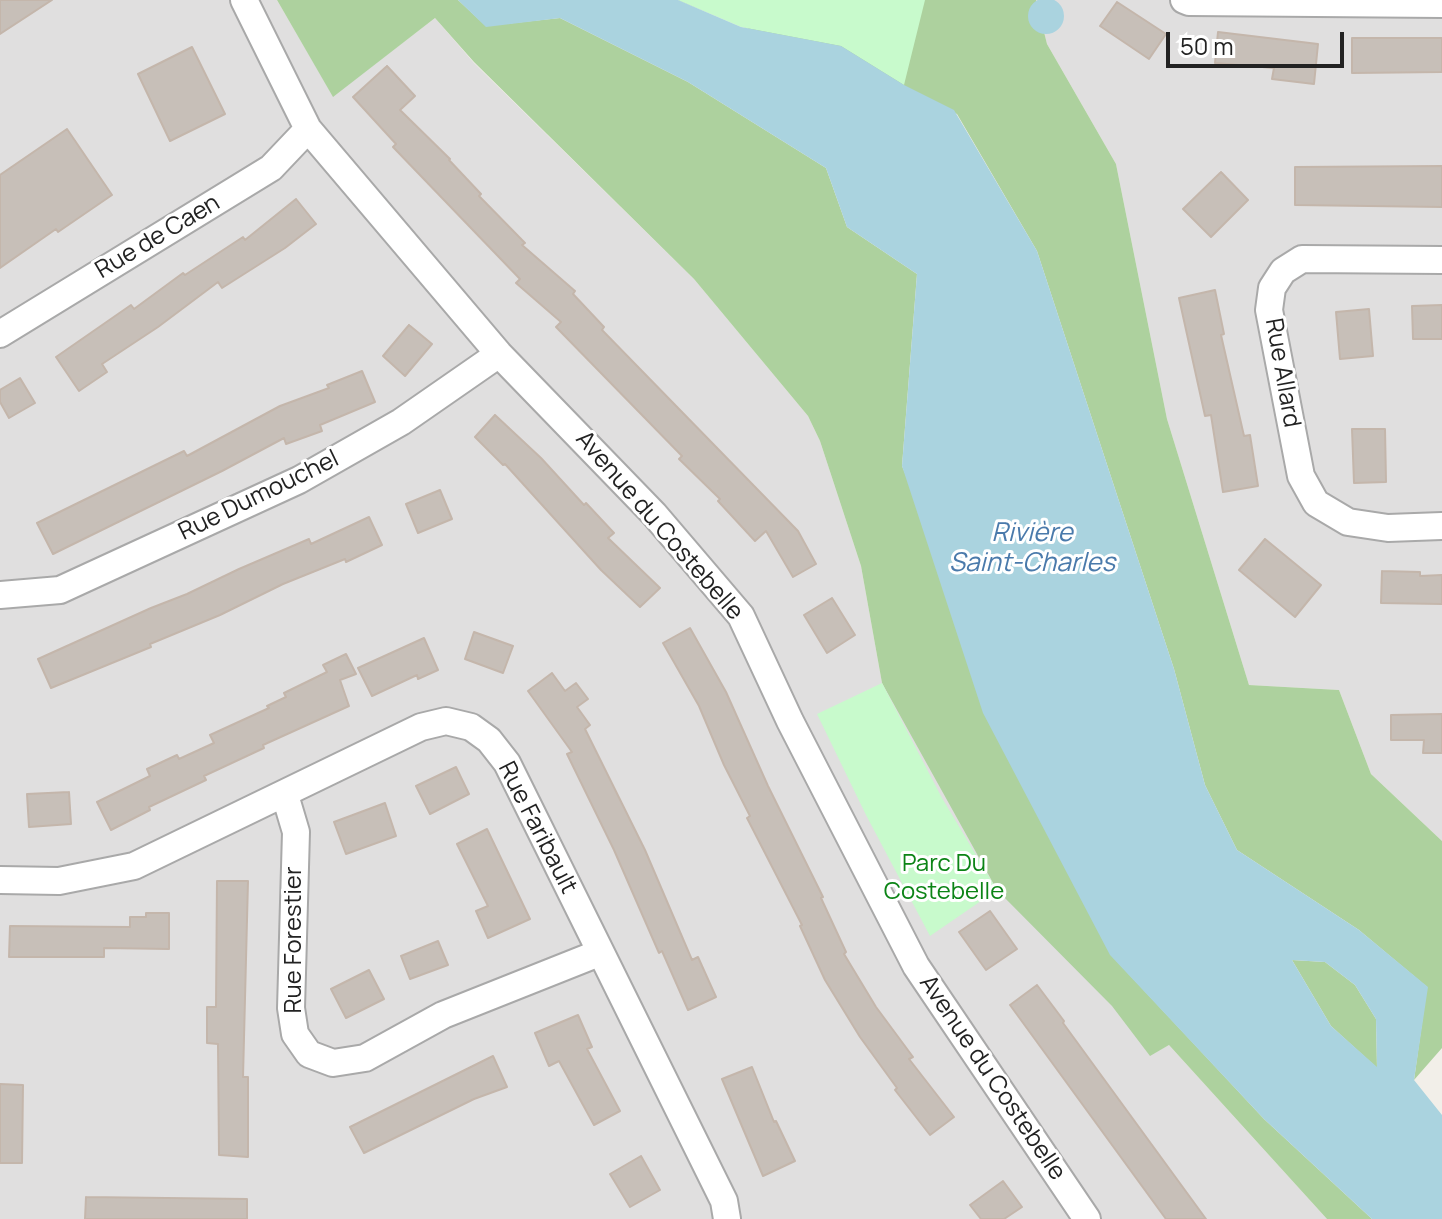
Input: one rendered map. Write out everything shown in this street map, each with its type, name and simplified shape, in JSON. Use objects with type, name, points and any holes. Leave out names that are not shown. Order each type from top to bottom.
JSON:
[{"type":"street","name":"Avenue du Costebelle","points":[[244,0],[308,129],[499,354],[654,514],[741,616],[790,721],[916,966],[1087,1219]]},
{"type":"street","points":[[1184,0],[1442,4]]},
{"type":"street","name":"Rue de Caen","points":[[0,334],[271,168],[308,129]]},
{"type":"street","name":"Rue Allard","points":[[1442,260],[1302,259],[1283,271],[1272,288],[1269,310],[1301,476],[1316,503],[1348,522],[1388,528],[1442,526]]},
{"type":"street","name":"Rue Dumouchel","points":[[0,595],[60,590],[299,480],[401,422],[499,354]]},
{"type":"street","name":"Rue Faribault","points":[[0,880],[59,881],[134,866],[421,727],[446,721],[471,727],[489,740],[507,763],[724,1201],[727,1219]]},
{"type":"street","name":"Rue Forestier","points":[[285,795],[296,832],[291,1008],[295,1034],[309,1054],[333,1063],[365,1058],[443,1015],[599,953]]},
{"type":"shaded area","points":[[0,0],[277,0],[333,96],[435,18],[474,63],[694,279],[808,416],[820,441],[861,566],[882,683],[1150,1055],[1169,1045],[1327,1219],[0,1219]]},
{"type":"shaded area","points":[[1036,0],[1442,0],[1442,841],[1371,774],[1339,690],[1249,685],[1167,419],[1116,164],[1047,44]]},
{"type":"green space","points":[[277,0],[458,0],[486,26],[560,18],[688,82],[826,168],[847,227],[917,274],[902,466],[1111,955],[1264,1119],[1372,1219],[1327,1219],[1169,1045],[1150,1056],[1112,1006],[997,890],[882,683],[861,566],[820,441],[808,416],[694,279],[474,62],[435,18],[333,97]]},
{"type":"green space","points":[[678,0],[1036,0],[1047,44],[1116,164],[1167,419],[1249,685],[1339,690],[1371,774],[1442,841],[1442,1048],[1414,1080],[1427,987],[1359,930],[1237,850],[1205,785],[1174,669],[1037,251],[957,114]]},
{"type":"green space","points":[[678,0],[925,0],[904,85],[841,46],[741,27]]},
{"type":"green space","name":"Parc Du Costebelle","points":[[882,683],[942,798],[997,890],[930,936],[817,714]]},
{"type":"green space","points":[[1292,960],[1325,962],[1355,985],[1376,1019],[1377,1068],[1331,1026]]},
{"type":"water","points":[[1046,-2],[1059,3],[1064,16],[1059,29],[1046,34],[1033,29],[1028,16],[1033,3]]},
{"type":"water","name":"Rivière Saint-Charles","points":[[458,0],[678,0],[741,27],[841,46],[904,85],[954,110],[1037,251],[1174,669],[1205,785],[1237,850],[1359,930],[1428,987],[1414,1080],[1442,1115],[1442,1219],[1372,1219],[1264,1119],[1110,955],[983,713],[902,466],[917,274],[847,227],[826,168],[688,82],[560,18],[486,27]],"holes":[[[1292,960],[1325,962],[1355,985],[1376,1019],[1377,1067],[1331,1026]]]},
{"type":"building","points":[[0,0],[52,0],[0,34]]},
{"type":"building","points":[[1117,2],[1166,34],[1149,59],[1100,26]]},
{"type":"building","points":[[1218,32],[1318,44],[1314,84],[1272,79],[1274,68],[1215,63]]},
{"type":"building","points":[[1352,38],[1442,38],[1442,72],[1352,73]]},
{"type":"building","points":[[192,47],[225,114],[170,141],[138,74]]},
{"type":"building","points":[[387,66],[415,96],[400,110],[450,159],[481,194],[479,196],[525,243],[522,245],[575,291],[573,294],[604,327],[602,330],[798,531],[816,564],[793,577],[766,531],[755,541],[718,501],[720,499],[679,459],[682,456],[556,327],[561,322],[516,283],[520,279],[393,147],[396,144],[353,97]]},
{"type":"building","points":[[67,129],[112,195],[0,268],[0,175]]},
{"type":"building","points":[[1442,166],[1442,207],[1295,205],[1295,167]]},
{"type":"building","points":[[1221,172],[1248,200],[1211,237],[1183,209]]},
{"type":"building","points":[[296,199],[316,224],[222,288],[218,282],[102,364],[107,372],[79,391],[56,357],[131,305],[134,309],[183,273],[185,275],[243,237],[245,240]]},
{"type":"building","points":[[1215,290],[1224,334],[1221,335],[1244,436],[1250,435],[1258,486],[1223,492],[1211,415],[1205,416],[1179,298]]},
{"type":"building","points":[[1442,305],[1442,339],[1413,339],[1412,306]]},
{"type":"building","points":[[1369,309],[1373,356],[1340,359],[1336,312]]},
{"type":"building","points":[[409,325],[432,344],[405,376],[383,356]]},
{"type":"building","points":[[362,371],[375,402],[320,425],[322,431],[286,444],[284,438],[53,554],[37,523],[184,451],[187,456],[280,406],[329,388],[327,385]]},
{"type":"building","points":[[20,378],[35,403],[9,418],[0,402],[0,390]]},
{"type":"building","points":[[495,415],[541,458],[584,505],[586,503],[614,533],[608,538],[660,588],[640,607],[601,570],[505,464],[475,437]]},
{"type":"building","points":[[1352,429],[1385,429],[1386,482],[1354,483]]},
{"type":"building","points":[[440,490],[452,519],[418,533],[406,504]]},
{"type":"building","points":[[369,517],[382,545],[346,562],[345,559],[283,584],[150,644],[151,647],[51,688],[38,659],[239,569],[309,539],[311,544]]},
{"type":"building","points":[[1265,539],[1321,585],[1295,617],[1239,570]]},
{"type":"building","points":[[1382,571],[1420,572],[1420,576],[1442,575],[1442,604],[1381,603]]},
{"type":"building","points":[[832,598],[855,635],[827,653],[804,615]]},
{"type":"building","points":[[690,628],[726,692],[823,897],[846,952],[844,954],[876,1007],[913,1057],[909,1059],[954,1117],[930,1135],[895,1090],[897,1088],[860,1037],[825,980],[802,925],[747,818],[750,816],[699,706],[663,643]]},
{"type":"building","points":[[474,632],[513,646],[503,673],[465,659]]},
{"type":"building","points":[[424,638],[438,670],[418,679],[417,675],[372,696],[358,668]]},
{"type":"building","points":[[346,654],[356,674],[340,680],[349,706],[263,745],[264,748],[204,776],[206,780],[149,807],[150,810],[111,830],[97,802],[150,776],[147,769],[214,743],[210,735],[269,708],[267,706],[286,697],[284,693],[327,672],[323,665]]},
{"type":"building","points":[[552,673],[565,691],[576,683],[588,699],[577,707],[590,725],[585,729],[645,850],[692,960],[698,957],[716,997],[688,1010],[567,754],[572,752],[528,691]]},
{"type":"building","points":[[1442,714],[1442,753],[1423,753],[1424,740],[1391,740],[1391,715]]},
{"type":"building","points":[[456,767],[469,794],[430,814],[416,786]]},
{"type":"building","points":[[69,792],[71,824],[29,827],[27,794]]},
{"type":"building","points":[[385,803],[396,836],[346,854],[334,822]]},
{"type":"building","points":[[487,829],[530,919],[488,938],[476,911],[488,906],[457,844]]},
{"type":"building","points":[[217,881],[248,881],[243,1077],[248,1077],[248,1157],[219,1155],[218,1044],[207,1043],[207,1007],[216,1007]]},
{"type":"building","points":[[990,911],[1017,949],[986,970],[959,932]]},
{"type":"building","points":[[146,913],[169,913],[169,949],[104,948],[104,957],[9,957],[10,926],[130,927],[130,917],[146,917]]},
{"type":"building","points":[[438,941],[448,965],[410,979],[401,956]]},
{"type":"building","points":[[369,970],[384,999],[346,1018],[331,989]]},
{"type":"building","points":[[1037,985],[1206,1219],[1166,1219],[1010,1005]]},
{"type":"building","points":[[578,1015],[592,1047],[587,1049],[620,1111],[594,1125],[559,1061],[549,1066],[535,1033]]},
{"type":"building","points":[[493,1056],[507,1087],[474,1099],[364,1153],[350,1127]]},
{"type":"building","points":[[752,1067],[774,1122],[795,1161],[763,1176],[722,1079]]},
{"type":"building","points":[[0,1084],[23,1085],[22,1163],[0,1163]]},
{"type":"building","points":[[641,1156],[660,1190],[630,1207],[610,1174]]},
{"type":"building","points":[[1003,1181],[1022,1207],[1004,1219],[981,1219],[970,1205]]},
{"type":"building","points":[[86,1197],[247,1199],[247,1219],[85,1219]]}]
